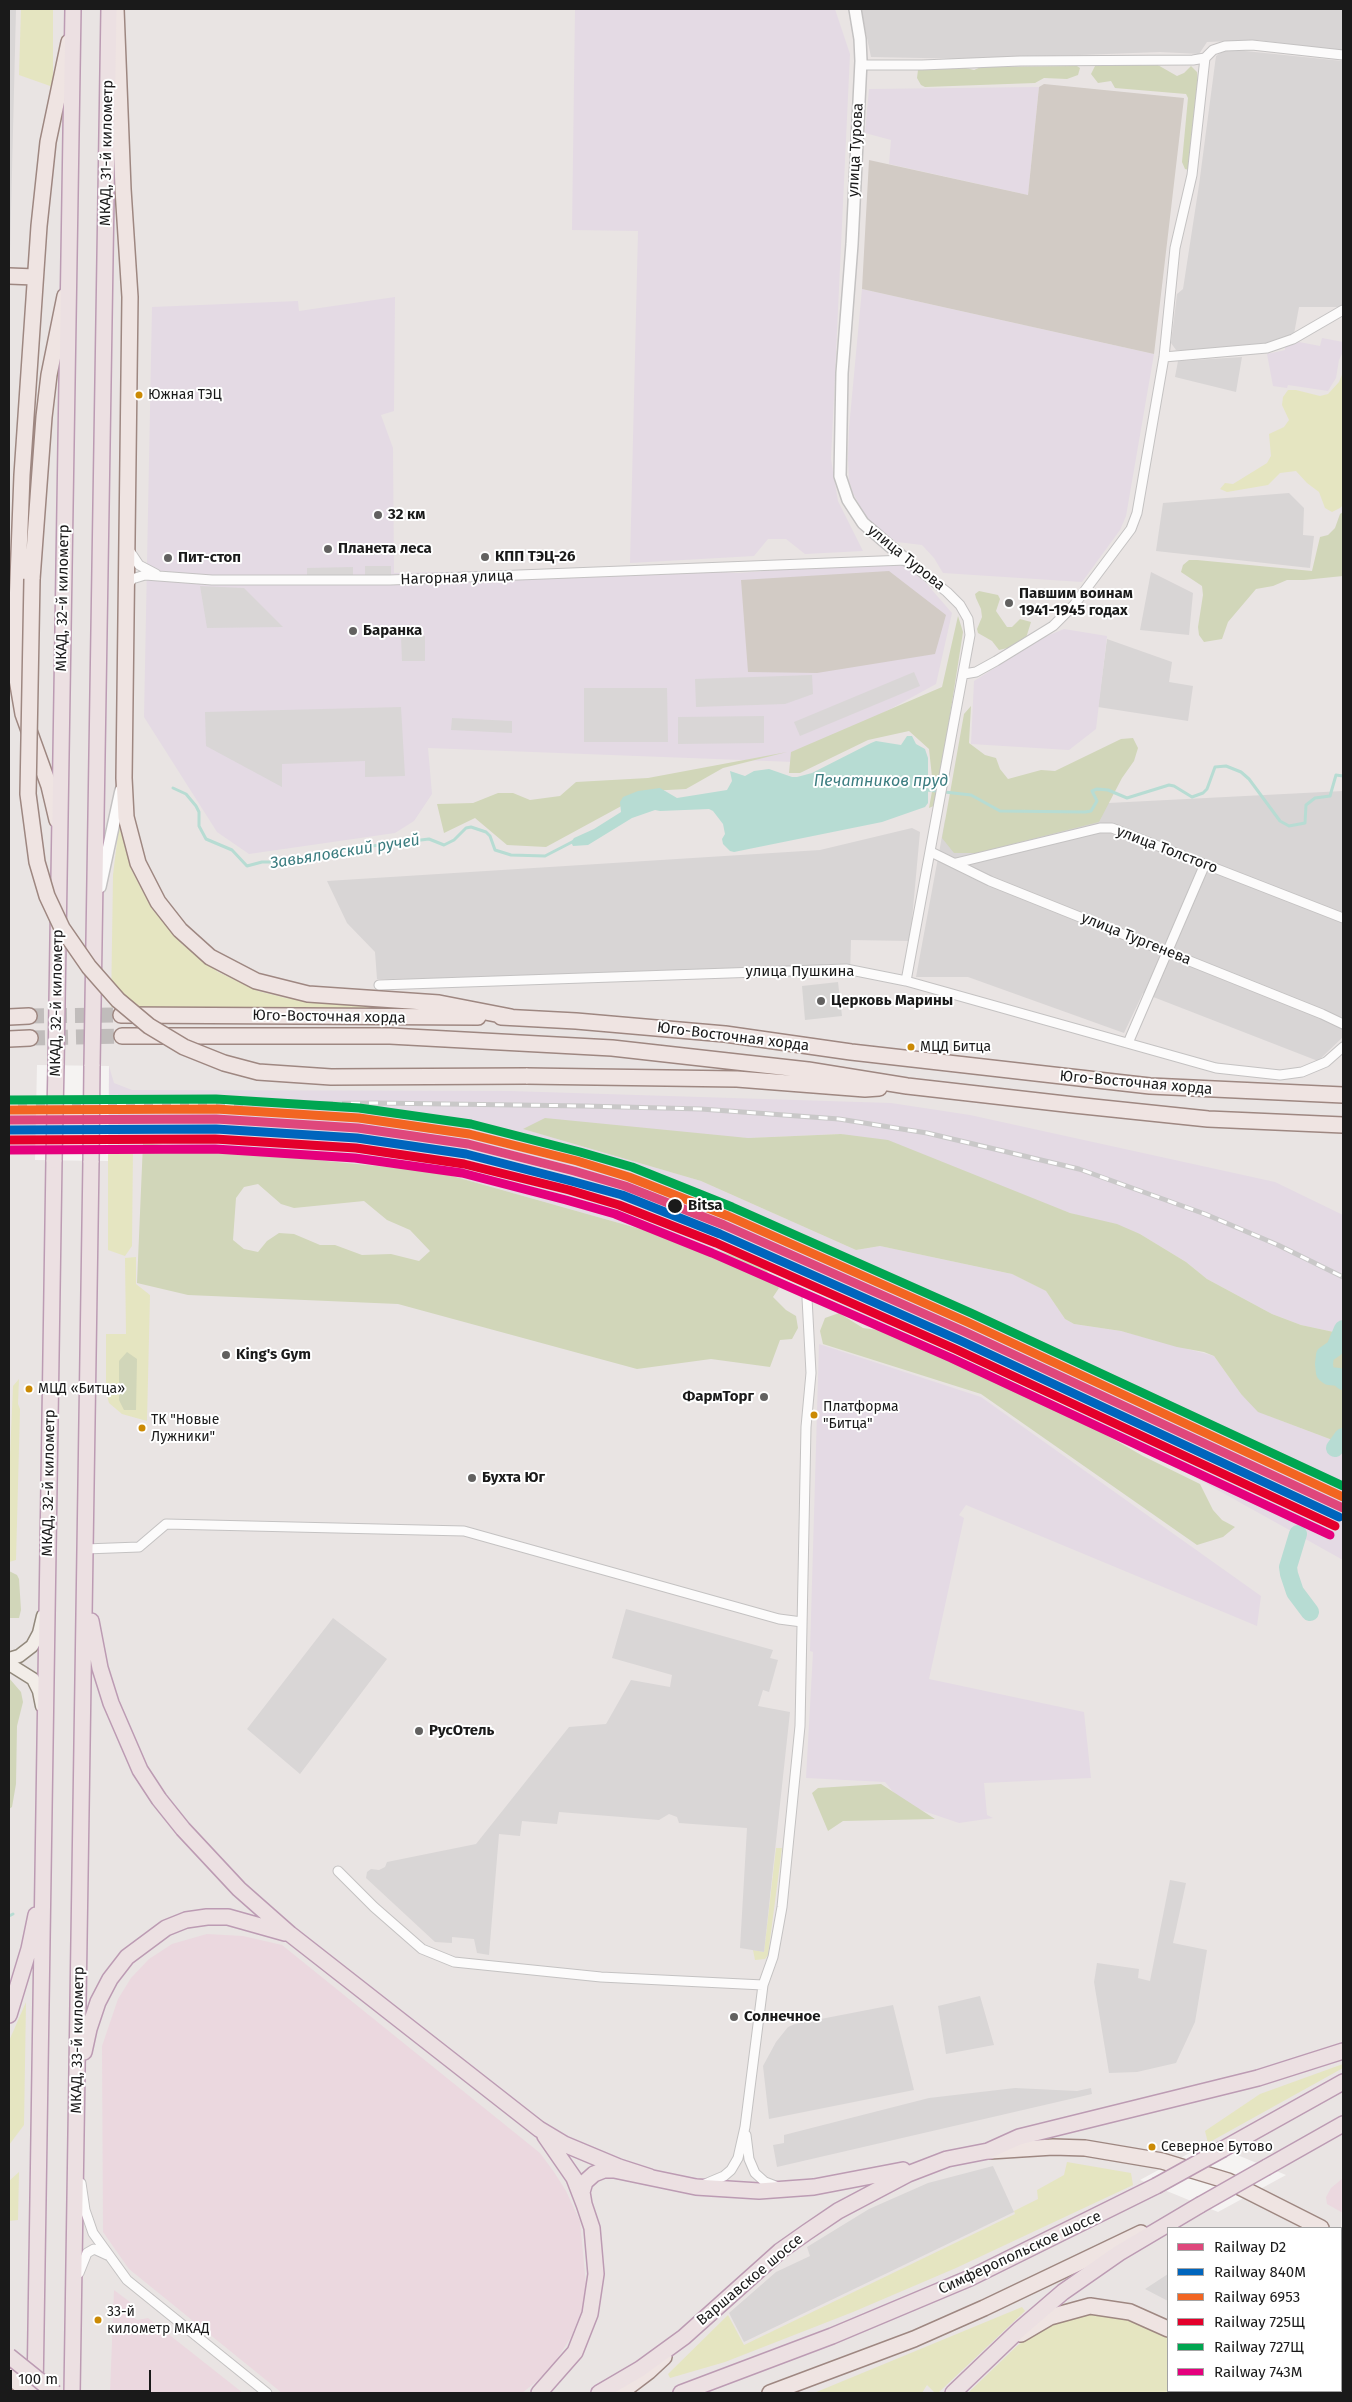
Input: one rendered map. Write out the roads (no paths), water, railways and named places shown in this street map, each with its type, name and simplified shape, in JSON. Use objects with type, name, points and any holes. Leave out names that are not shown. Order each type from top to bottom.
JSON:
[{"type":"highway","name":"МКАД, 31-й километр","points":[[94,913],[109,9]]},
{"type":"highway","points":[[67,284],[73,16]]},
{"type":"highway","name":"МКАД, 32-й километр","points":[[46,1722],[67,284]]},
{"type":"highway","points":[[94,913],[85,1549],[87,1596],[100,1668],[125,1741],[159,1800],[183,1829],[239,1889],[290,1934],[539,2129],[564,2144],[619,2168],[650,2177]]},
{"type":"highway","name":"МКАД, 33-й километр","points":[[72,2393],[85,1549]]},
{"type":"highway","points":[[36,2393],[46,1722]]},
{"type":"highway","points":[[9,2015],[29,1949],[44,1862]]},
{"type":"highway","points":[[76,2123],[80,2071],[89,2029],[98,2002],[110,1979],[127,1956],[166,1928],[186,1920],[207,1917],[228,1916],[290,1934]]},
{"type":"highway","points":[[988,2151],[1019,2137],[1258,2078],[1343,2051]]},
{"type":"highway","name":"Симферопольское шоссе","points":[[681,2393],[777,2358],[962,2282],[1156,2186],[1343,2082]]},
{"type":"highway","points":[[953,2393],[1041,2310],[1092,2271],[1200,2204],[1343,2124]]},
{"type":"highway","points":[[539,2129],[561,2157],[574,2178],[592,2228],[596,2274],[590,2314],[575,2352],[539,2393]]},
{"type":"highway","name":"Варшавское шоссе","points":[[684,2337],[780,2251],[807,2232],[876,2190],[908,2174],[948,2159],[988,2151]]},
{"type":"highway","points":[[584,2204],[582,2192],[585,2182],[594,2174],[614,2170],[696,2187],[735,2191],[789,2190],[875,2176],[948,2159]]},
{"type":"highway","points":[[599,2393],[640,2369],[684,2337]]},
{"type":"highway","points":[[9,2356],[55,2393]]},
{"type":"main road","points":[[116,9],[123,189],[130,297],[124,778],[126,817],[132,845],[149,887],[180,930],[210,957],[226,967],[273,987],[308,994],[439,1003],[511,1017]]},
{"type":"main road","points":[[60,837],[49,786],[23,714],[16,657],[22,475],[35,278],[48,142],[73,16]]},
{"type":"main road","points":[[9,276],[35,278]]},
{"type":"main road","points":[[67,284],[47,391],[38,471],[32,579],[28,794],[37,862],[47,896],[66,934],[89,967],[118,1000],[149,1026],[184,1047],[224,1063],[258,1072],[332,1078],[526,1076],[737,1080],[865,1090],[908,1086]]},
{"type":"main road","name":"Юго-Восточная хорда","points":[[122,1015],[511,1017],[724,1034],[851,1052],[1140,1085],[1283,1094],[1343,1095]]},
{"type":"main road","points":[[9,1017],[29,1016]]},
{"type":"main road","name":"Юго-Восточная хорда","points":[[122,1036],[390,1036],[512,1041],[612,1048],[808,1070],[908,1086],[1208,1119],[1343,1125]]},
{"type":"main road","points":[[9,1039],[30,1038]]},
{"type":"main road","points":[[9,1659],[19,1656],[32,1646],[39,1633],[48,1596]]},
{"type":"main road","points":[[9,1664],[33,1679],[39,1691],[46,1722]]},
{"type":"main road","name":"Варшавское шоссе","points":[[988,2151],[1045,2147],[1085,2148],[1162,2160],[1228,2181],[1319,2227]]},
{"type":"main road","points":[[770,2393],[887,2349],[984,2308],[1200,2204]]},
{"type":"main road","points":[[992,2356],[1032,2327],[1066,2311],[1085,2307],[1116,2308],[1167,2329]]},
{"type":"main road","name":"Варшавское шоссе","points":[[620,2393],[650,2372],[684,2337]]},
{"type":"main road","points":[[9,2376],[30,2393]]},
{"type":"main road","points":[[1336,2393],[1343,2392]]},
{"type":"street","name":"улица Турова","points":[[855,9],[860,39],[860,65],[852,244],[842,373],[840,476],[848,500],[863,523],[947,592],[965,612],[970,635],[906,981]]},
{"type":"street","points":[[860,65],[922,65],[1020,61],[1193,60],[1205,58],[1213,50],[1225,46],[1243,45],[1343,55]]},
{"type":"street","points":[[964,674],[982,669],[1053,626],[1074,605],[1131,529],[1137,513],[1164,358],[1172,267],[1192,175],[1205,58]]},
{"type":"street","points":[[1164,358],[1267,348],[1293,339],[1343,310]]},
{"type":"street","name":"Нагорная улица","points":[[127,546],[134,561],[142,568],[158,575]]},
{"type":"street","name":"Нагорная улица","points":[[127,588],[128,582],[134,578],[158,575],[212,580],[390,580],[906,560]]},
{"type":"street","points":[[94,913],[124,778]]},
{"type":"street","name":"улица Толстого","points":[[956,864],[1100,828],[1112,828],[1343,918]]},
{"type":"street","name":"улица Тургенева","points":[[931,852],[990,881],[1343,1024]]},
{"type":"street","points":[[1128,1042],[1205,864]]},
{"type":"street","name":"улица Пушкина","points":[[378,985],[846,969],[906,981],[1216,1068],[1247,1073],[1280,1075],[1295,1073],[1326,1062],[1343,1046]]},
{"type":"street","points":[[696,2187],[716,2180],[731,2170],[738,2158],[745,2128],[763,1985],[772,1957],[782,1907],[800,1726],[806,1427],[811,1373],[807,1298]]},
{"type":"street","points":[[85,1549],[139,1547],[166,1524],[464,1531],[780,1619],[802,1622]]},
{"type":"street","points":[[338,1871],[374,1907],[422,1949],[454,1962],[601,1976],[763,1985]]},
{"type":"street","points":[[745,2128],[749,2158],[755,2174],[765,2182],[789,2190]]},
{"type":"street","points":[[76,2146],[85,2210],[93,2233],[107,2255],[127,2280],[144,2296],[267,2393]]},
{"type":"street","points":[[73,2316],[82,2260],[87,2253],[94,2249],[107,2255]]},
{"type":"water","name":"Печатников пруд","points":[[907,736],[912,736],[916,744],[925,749],[928,758],[928,803],[925,807],[882,822],[734,852],[730,851],[723,844],[722,839],[725,834],[723,824],[713,811],[709,809],[655,810],[632,818],[588,845],[573,846],[571,842],[574,838],[594,829],[621,812],[620,802],[623,797],[638,791],[660,788],[677,798],[727,790],[732,781],[730,771],[745,776],[754,771],[769,769],[797,777],[812,773],[876,741],[901,745]]},
{"type":"waterway","name":"Завьяловский ручей","points":[[927,790],[971,795],[1000,811],[1085,812],[1091,811],[1097,801],[1092,791],[1097,789],[1108,790],[1127,798],[1169,785],[1192,797],[1203,793],[1207,789],[1215,767],[1226,766],[1241,772],[1249,779],[1280,821],[1289,826],[1305,823],[1306,805],[1315,798],[1330,796],[1336,775],[1343,776]]},
{"type":"waterway","name":"Завьяловский ручей","points":[[173,788],[186,794],[196,806],[199,812],[199,826],[206,839],[232,850],[247,866],[262,862],[294,862],[339,850],[429,839],[444,845],[454,840],[466,828],[471,827],[486,832],[490,836],[495,850],[511,855],[545,856],[574,841]]},
{"type":"waterway","points":[[1343,1329],[1335,1348],[1325,1355],[1324,1364],[1325,1373],[1329,1376],[1339,1377],[1343,1381]]},
{"type":"waterway","points":[[1335,1448],[1343,1437]]},
{"type":"waterway","points":[[1298,1534],[1288,1567],[1289,1574],[1295,1592],[1310,1612]]},
{"type":"waterway","points":[[9,1916],[13,1914]]},
{"type":"tunnel","points":[[29,1016],[121,1015]]},
{"type":"tunnel","points":[[30,1038],[122,1036]]},
{"type":"railway","points":[[9,1106],[378,1103],[584,1106],[701,1109],[839,1119],[927,1133],[1079,1169],[1205,1214],[1278,1245],[1343,1277]]},
{"type":"rail line","name":"727Щ","points":[[9,1100],[216,1099],[359,1108],[471,1124],[632,1167],[732,1207],[971,1313],[1343,1486]]},
{"type":"rail line","name":"6953","points":[[9,1110],[216,1109],[359,1118],[469,1134],[577,1161],[629,1177],[728,1216],[967,1322],[1343,1497]]},
{"type":"rail line","name":"D2","points":[[9,1120],[216,1119],[358,1128],[468,1144],[574,1171],[625,1186],[724,1225],[963,1331],[1343,1508]]},
{"type":"rail line","name":"840М","points":[[9,1130],[216,1129],[357,1138],[466,1154],[622,1195],[720,1234],[959,1340],[1339,1517]]},
{"type":"rail line","name":"725Щ","points":[[9,1140],[215,1139],[356,1148],[464,1164],[569,1190],[619,1205],[716,1243],[955,1349],[1335,1526]]},
{"type":"rail line","name":"743М","points":[[9,1150],[215,1149],[355,1158],[462,1173],[615,1214],[712,1253],[951,1358],[1330,1535]]},
{"type":"place","name":"Южная ТЭЦ","points":[[139,395]]},
{"type":"place","name":"32 км","points":[[378,515]]},
{"type":"place","name":"Планета леса","points":[[328,549]]},
{"type":"place","name":"КПП ТЭЦ-26","points":[[485,557]]},
{"type":"place","name":"Пит-стоп","points":[[168,558]]},
{"type":"place","name":"Павшим воинам 1941-1945 годах","points":[[1009,603]]},
{"type":"place","name":"Баранка","points":[[353,631]]},
{"type":"place","name":"Церковь Марины","points":[[821,1001]]},
{"type":"place","name":"МЦД Битца","points":[[911,1047]]},
{"type":"place","name":"Bitsa","points":[[675,1206]]},
{"type":"place","name":"King's Gym","points":[[226,1355]]},
{"type":"place","name":"МЦД «Битца»","points":[[29,1389]]},
{"type":"place","name":"ФармТорг","points":[[764,1397]]},
{"type":"place","name":"Платформа \"Битца\"","points":[[814,1415]]},
{"type":"place","name":"ТК \"Новые Лужники\"","points":[[142,1428]]},
{"type":"place","name":"Бухта Юг","points":[[472,1478]]},
{"type":"place","name":"РусОтель","points":[[419,1731]]},
{"type":"place","name":"Солнечное","points":[[734,2017]]},
{"type":"place","name":"Северное Бутово","points":[[1152,2147]]},
{"type":"place","name":"33-й километр МКАД","points":[[98,2320]]}]
